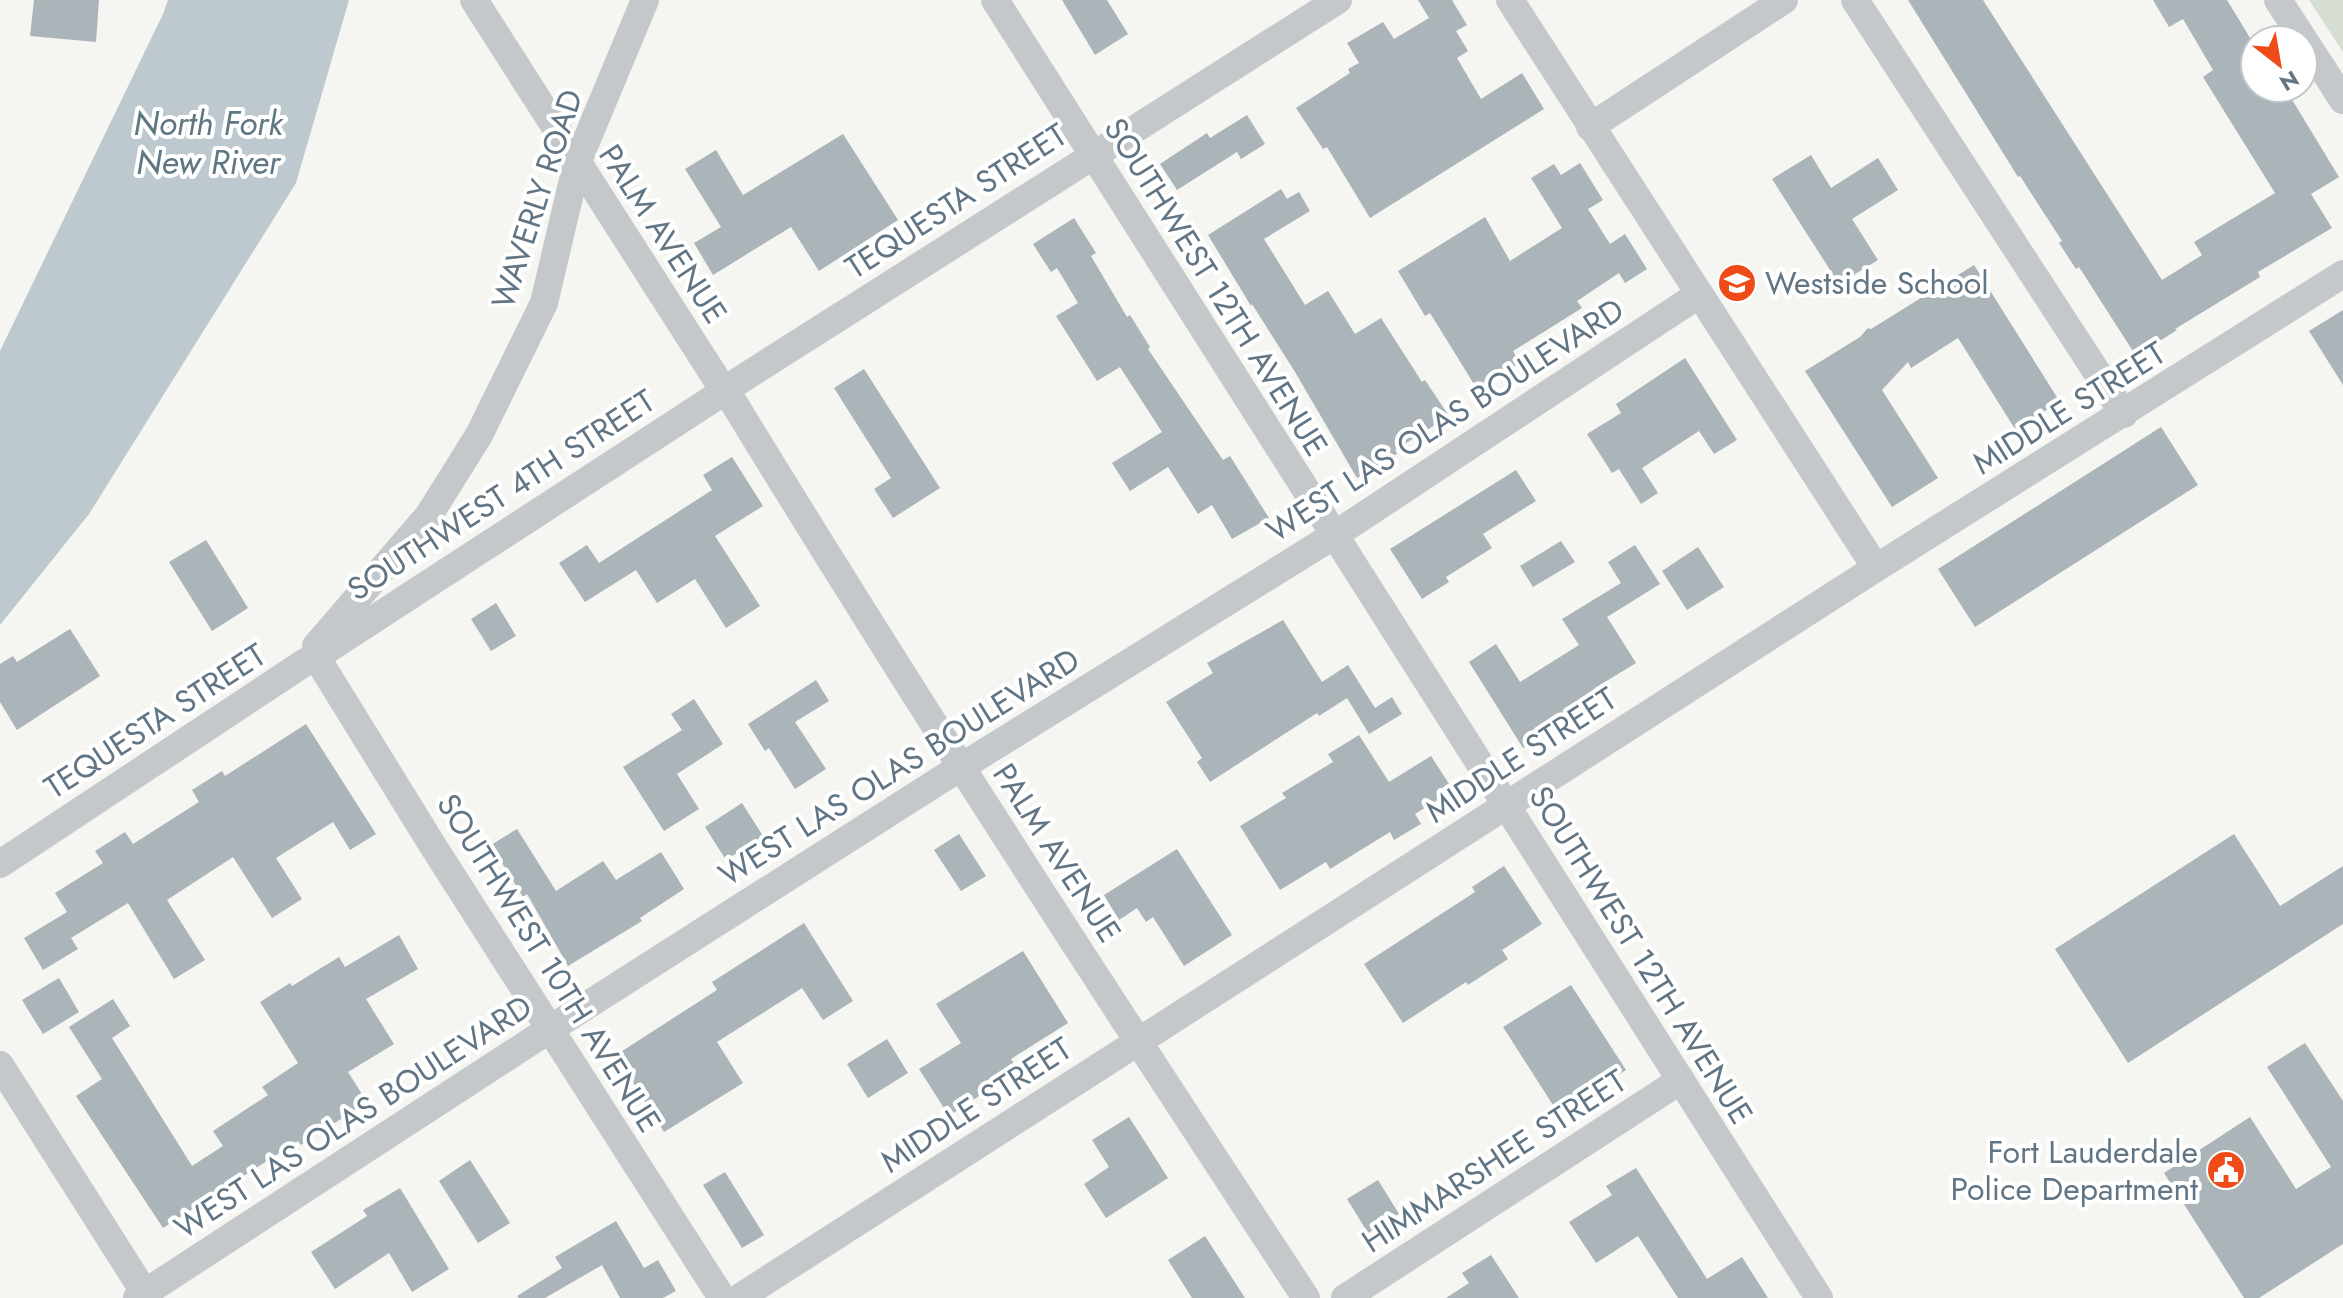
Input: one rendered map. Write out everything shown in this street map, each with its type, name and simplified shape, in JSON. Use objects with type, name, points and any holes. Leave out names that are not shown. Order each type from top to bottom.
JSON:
[{"type":"street","name":"PALM AVENUE","points":[[474,0],[1138,1042],[1306,1298]]},
{"type":"street","name":"WAVERLY ROAD","points":[[317,655],[429,515],[479,435],[544,303],[577,163],[645,0]]},
{"type":"street","name":"SOUTHWEST 12TH AVENUE","points":[[995,0],[1819,1298]]},
{"type":"street","name":"TEQUESTA STREET","points":[[725,391],[1092,154],[1338,0]]},
{"type":"street","points":[[1510,0],[1876,568]]},
{"type":"street","points":[[1590,127],[1784,0]]},
{"type":"street","points":[[1855,0],[2124,414]]},
{"type":"street","points":[[2278,0],[2343,100]]},
{"type":"street","name":"MIDDLE STREET","points":[[739,1298],[1876,568],[2343,274]]},
{"type":"street","name":"WEST LAS OLAS BOULEVARD","points":[[143,1296],[550,1029],[1333,536],[1698,295]]},
{"type":"street","name":"SOUTHWEST 4TH STREET","points":[[317,655],[725,391]]},
{"type":"street","name":"TEQUESTA STREET","points":[[0,864],[317,655]]},
{"type":"street","name":"SOUTHWEST 10TH AVENUE","points":[[317,655],[722,1298]]},
{"type":"street","points":[[0,1065],[143,1296]]},
{"type":"street","name":"HIMMARSHEE STREET","points":[[1345,1298],[1681,1080]]},
{"type":"shaded area","points":[[2309,0],[2343,0],[2343,52]]},
{"type":"water","name":"North Fork New River","points":[[168,0],[349,0],[296,183],[89,514],[0,625],[0,351]]},
{"type":"building","points":[[34,0],[99,0],[96,42],[30,36]]},
{"type":"building","points":[[1062,0],[1107,0],[1128,34],[1095,55]]},
{"type":"building","points":[[1418,0],[1452,0],[1467,25],[1456,31],[1468,51],[1457,58],[1481,99],[1522,73],[1544,109],[1370,218],[1327,147],[1323,149],[1296,108],[1350,73],[1348,69],[1359,63],[1347,43],[1383,22],[1394,39],[1429,18]]},
{"type":"building","points":[[1908,0],[1983,0],[2162,280],[2202,255],[2194,242],[2275,193],[2203,77],[2213,70],[2183,19],[2169,27],[2153,0],[2227,0],[2242,24],[2239,24],[2239,104],[2295,104],[2339,177],[2311,194],[2332,228],[2258,272],[2260,277],[2136,356],[2018,177]]},
{"type":"building","points":[[1247,115],[1265,144],[1241,159],[1237,152],[1177,190],[1160,164],[1207,133],[1210,138]]},
{"type":"building","points":[[843,134],[898,220],[819,271],[791,227],[713,275],[694,243],[721,227],[685,169],[716,150],[743,195]]},
{"type":"building","points":[[1811,155],[1831,188],[1878,158],[1898,190],[1852,219],[1878,260],[1839,284],[1772,179]]},
{"type":"building","points":[[1580,163],[1603,200],[1588,209],[1610,244],[1625,234],[1647,269],[1625,283],[1619,273],[1577,301],[1582,308],[1513,351],[1520,363],[1477,389],[1430,313],[1425,316],[1398,271],[1485,217],[1510,261],[1562,228],[1531,178],[1554,164],[1561,175]]},
{"type":"building","points":[[1281,189],[1287,199],[1299,192],[1310,211],[1264,239],[1305,305],[1328,291],[1355,334],[1381,318],[1422,382],[1425,380],[1449,416],[1395,450],[1397,454],[1357,478],[1295,372],[1208,235]]},
{"type":"building","points":[[1074,218],[1096,253],[1091,256],[1127,317],[1130,315],[1150,347],[1148,349],[1223,460],[1230,456],[1269,518],[1232,539],[1212,505],[1198,514],[1168,467],[1130,491],[1112,463],[1162,432],[1120,367],[1097,381],[1056,316],[1078,303],[1057,268],[1051,272],[1033,244]]},
{"type":"building","points":[[1974,265],[2060,402],[2015,429],[1958,338],[1911,368],[1908,362],[1882,390],[1938,478],[1892,507],[1805,371],[1860,337],[1868,328]]},
{"type":"building","points":[[2343,310],[2343,385],[2309,331]]},
{"type":"building","points":[[1685,358],[1737,440],[1714,454],[1699,431],[1642,468],[1658,493],[1641,504],[1619,469],[1612,473],[1587,434],[1621,413],[1616,404]]},
{"type":"building","points":[[864,369],[940,488],[893,518],[874,489],[891,478],[834,388]]},
{"type":"building","points":[[2161,427],[2198,485],[1975,627],[1938,569]]},
{"type":"building","points":[[732,457],[763,506],[715,536],[760,606],[726,628],[695,579],[657,603],[636,570],[585,602],[559,563],[587,545],[599,563],[712,490],[703,475]]},
{"type":"building","points":[[1516,470],[1536,501],[1483,534],[1492,548],[1446,577],[1449,582],[1422,599],[1390,549]]},
{"type":"building","points":[[206,540],[248,608],[212,631],[169,562]]},
{"type":"building","points":[[1561,541],[1575,562],[1533,587],[1520,566]]},
{"type":"building","points":[[1635,545],[1660,584],[1607,617],[1636,663],[1546,724],[1551,731],[1523,748],[1469,662],[1496,644],[1520,682],[1579,645],[1562,619],[1621,583],[1608,562]]},
{"type":"building","points":[[1698,547],[1724,587],[1687,610],[1662,571]]},
{"type":"building","points":[[496,603],[516,636],[491,651],[471,619]]},
{"type":"building","points":[[1283,620],[1322,682],[1348,665],[1375,708],[1392,697],[1402,714],[1369,734],[1347,698],[1319,716],[1317,713],[1210,782],[1197,762],[1202,758],[1166,702],[1213,673],[1207,663]]},
{"type":"building","points":[[70,629],[100,676],[17,730],[0,702],[0,664],[13,656],[17,662]]},
{"type":"building","points":[[816,680],[829,701],[795,722],[826,769],[795,789],[769,748],[765,751],[748,724]]},
{"type":"building","points":[[694,699],[723,744],[677,774],[699,809],[664,831],[623,767],[682,730],[671,714]]},
{"type":"building","points":[[306,724],[376,834],[350,850],[333,822],[276,858],[302,899],[272,918],[233,857],[167,900],[205,960],[174,979],[128,903],[71,938],[78,949],[43,970],[24,938],[67,912],[55,893],[103,863],[95,851],[125,832],[133,844],[199,802],[192,790],[222,771],[225,776]]},
{"type":"building","points":[[1359,735],[1389,782],[1431,756],[1453,790],[1415,814],[1421,824],[1394,840],[1390,832],[1330,869],[1326,862],[1280,890],[1240,826],[1286,798],[1282,793],[1333,762],[1328,754]]},
{"type":"building","points":[[742,803],[763,836],[726,860],[705,827]]},
{"type":"building","points":[[517,829],[556,891],[603,861],[616,880],[661,852],[684,889],[640,918],[642,921],[568,966],[527,894],[523,897],[491,845]]},
{"type":"building","points":[[959,834],[986,876],[961,891],[934,850]]},
{"type":"building","points":[[2234,834],[2280,906],[2343,866],[2343,924],[2128,1063],[2055,949]]},
{"type":"building","points":[[1177,849],[1232,935],[1184,966],[1153,917],[1146,922],[1137,908],[1119,920],[1104,895]]},
{"type":"building","points":[[1504,866],[1542,924],[1502,950],[1508,959],[1403,1023],[1364,964],[1475,892],[1472,887]]},
{"type":"building","points":[[804,923],[853,1001],[823,1020],[802,988],[717,1042],[743,1083],[664,1132],[616,1055],[717,990],[712,982]]},
{"type":"building","points":[[399,935],[418,969],[366,999],[394,1044],[348,1072],[367,1102],[301,1145],[298,1141],[163,1228],[76,1096],[102,1079],[69,1027],[113,999],[130,1026],[112,1038],[192,1166],[223,1146],[213,1131],[268,1095],[262,1087],[298,1063],[260,1002],[339,957],[345,967]]},
{"type":"building","points":[[1023,951],[1068,1023],[1011,1059],[1018,1070],[949,1116],[919,1069],[961,1043],[936,1004]]},
{"type":"building","points":[[59,978],[79,1012],[43,1034],[22,1000]]},
{"type":"building","points":[[1571,985],[1626,1070],[1558,1113],[1503,1027]]},
{"type":"building","points":[[887,1039],[908,1073],[868,1098],[847,1064]]},
{"type":"building","name":"Fort Lauderdale Police Department","points":[[2305,1043],[2343,1101],[2343,1244],[2259,1298],[2244,1298],[2164,1173],[2250,1117],[2296,1189],[2331,1167],[2267,1067]]},
{"type":"building","points":[[1129,1117],[1168,1178],[1106,1218],[1084,1184],[1109,1167],[1092,1140]]},
{"type":"building","points":[[470,1160],[510,1223],[478,1243],[439,1181]]},
{"type":"building","points":[[1636,1168],[1707,1279],[1742,1257],[1768,1298],[1678,1298],[1638,1236],[1596,1263],[1569,1222],[1612,1195],[1606,1186]]},
{"type":"building","points":[[725,1172],[764,1235],[742,1248],[703,1185]]},
{"type":"building","points":[[1378,1180],[1399,1214],[1368,1233],[1347,1199]]},
{"type":"building","points":[[400,1188],[449,1269],[412,1292],[389,1253],[335,1289],[311,1252],[367,1216],[363,1210]]},
{"type":"building","points":[[616,1221],[644,1268],[658,1260],[676,1291],[663,1298],[620,1298],[602,1265],[545,1298],[517,1296],[562,1268],[555,1257]]},
{"type":"building","points":[[1205,1236],[1245,1298],[1192,1298],[1168,1260]]},
{"type":"building","points":[[1491,1255],[1519,1298],[1446,1298],[1469,1283],[1462,1273]]},
{"type":"place","name":"Westside School","points":[[1737,283]]},
{"type":"place","name":"Fort Lauderdale Police Department","points":[[2226,1170]]}]
